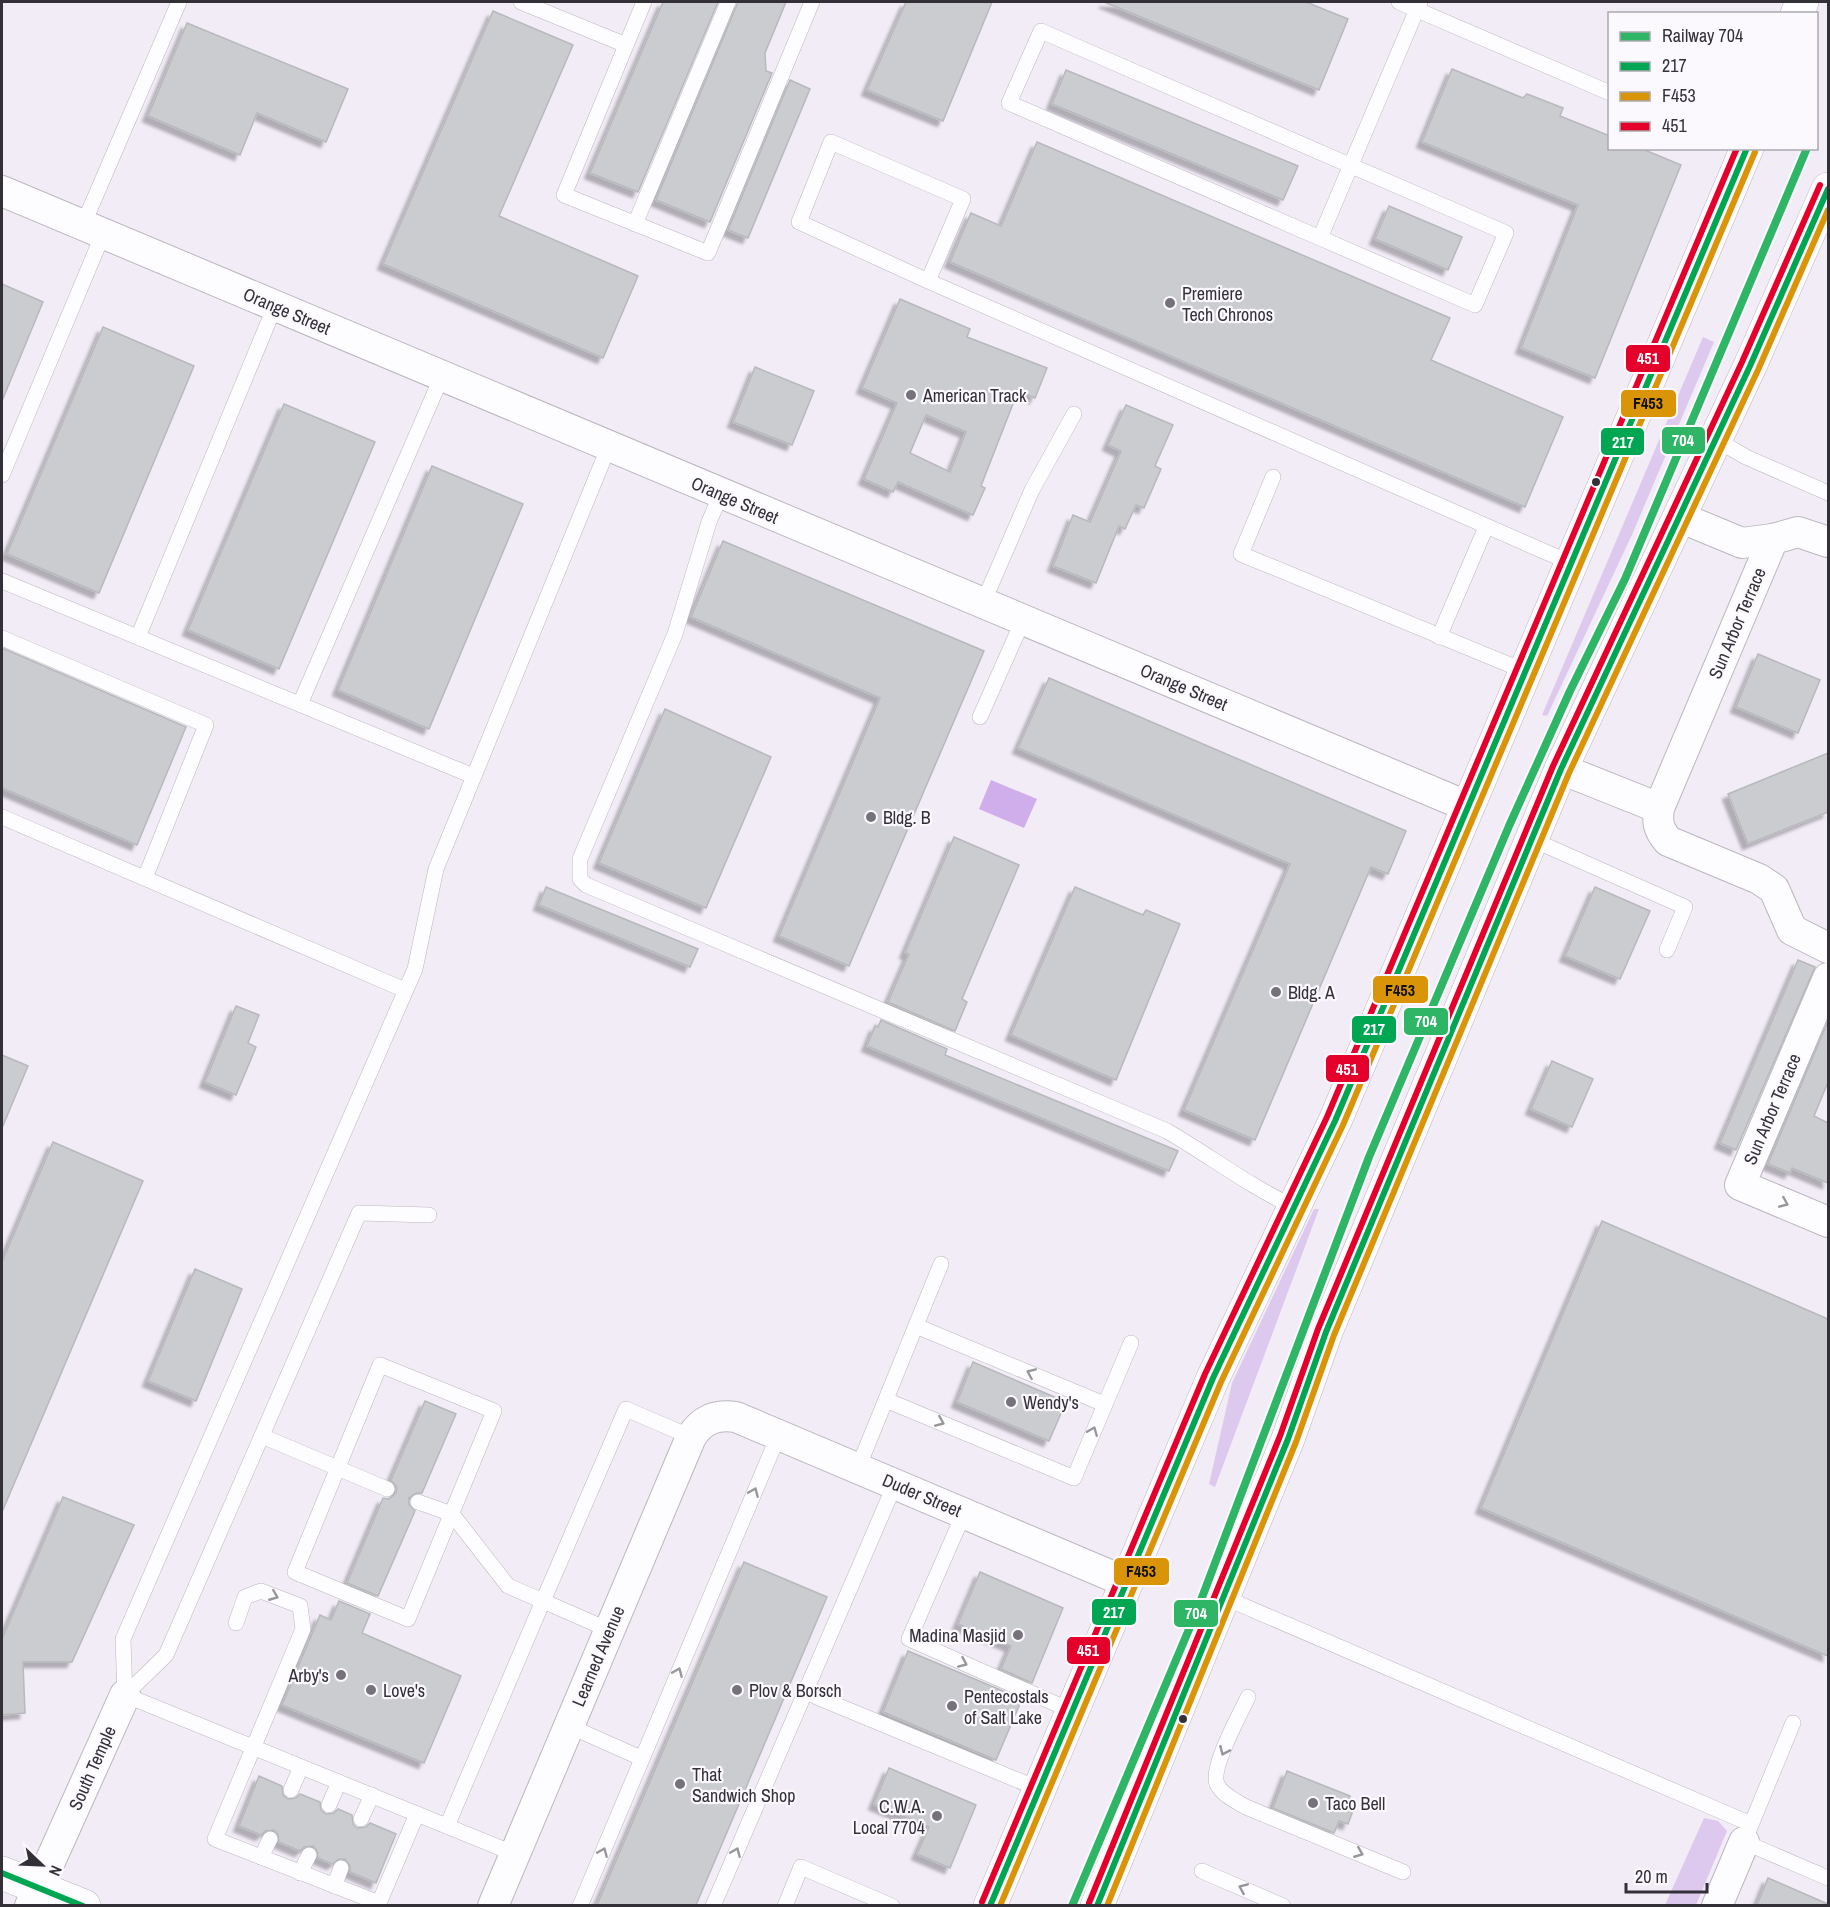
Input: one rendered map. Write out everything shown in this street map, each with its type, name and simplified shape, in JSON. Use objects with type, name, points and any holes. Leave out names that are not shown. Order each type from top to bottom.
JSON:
[{"type":"main road","points":[[990,1905],[1213,1378],[1335,1121],[1573,564],[1743,150]]},
{"type":"main road","points":[[1097,1905],[1288,1439],[1326,1332],[1531,839],[1828,189]]},
{"type":"main road","points":[[2,1873],[34,1896],[84,1905]]},
{"type":"street","name":"Orange Street","points":[[2,191],[1469,807]]},
{"type":"street","name":"Sun Arbor Terrace","points":[[1679,517],[1742,543],[1773,539],[1798,532],[1828,542]]},
{"type":"street","name":"Sun Arbor Terrace","points":[[1659,808],[1773,539]]},
{"type":"street","points":[[1561,770],[1659,808],[1657,822],[1660,832],[1668,841],[1767,884],[1774,889],[1792,930],[1828,948]]},
{"type":"street","name":"Sun Arbor Terrace","points":[[1828,978],[1740,1185],[1828,1222]]},
{"type":"street","name":"Duder Street","points":[[715,1417],[736,1418],[779,1434],[1126,1582]]},
{"type":"street","name":"Learned Avenue","points":[[493,1905],[691,1437],[697,1428],[715,1417]]},
{"type":"street","name":"South Temple","points":[[34,1896],[125,1695]]},
{"type":"street","points":[[1717,1905],[1747,1833]]},
{"type":"lane","points":[[2,475],[179,2]]},
{"type":"lane","points":[[521,2],[626,45]]},
{"type":"lane","points":[[644,2],[564,195],[708,254],[812,2]]},
{"type":"lane","points":[[635,224],[728,2]]},
{"type":"lane","points":[[1398,2],[1419,5],[1608,92]]},
{"type":"lane","points":[[1320,238],[1419,5]]},
{"type":"lane","points":[[1041,31],[1506,233],[1475,305],[1320,238],[1009,104],[1041,31]]},
{"type":"lane","points":[[928,281],[963,199],[831,142],[799,222],[928,281],[1573,564]]},
{"type":"lane","points":[[138,637],[275,306]]},
{"type":"lane","points":[[300,705],[442,376]]},
{"type":"lane","points":[[983,603],[1032,490],[1074,414]]},
{"type":"lane","points":[[1715,439],[1746,457],[1828,493]]},
{"type":"lane","points":[[125,1695],[123,1639],[414,969],[436,869],[609,446]]},
{"type":"lane","points":[[1273,477],[1241,554],[1527,672]]},
{"type":"lane","points":[[721,494],[709,522],[675,634],[580,859],[580,879],[586,885],[1167,1131],[1230,1168],[1261,1192],[1294,1207]]},
{"type":"lane","points":[[1440,637],[1486,527]]},
{"type":"lane","points":[[2,581],[473,776]]},
{"type":"lane","points":[[980,717],[1023,620]]},
{"type":"lane","points":[[2,638],[206,725],[145,879]]},
{"type":"lane","points":[[2,818],[405,990]]},
{"type":"lane","points":[[1531,839],[1685,907],[1666,950]]},
{"type":"lane","points":[[125,1695],[166,1655],[359,1213],[429,1215]]},
{"type":"lane","points":[[858,1468],[941,1264]]},
{"type":"lane","points":[[916,1326],[1104,1404]]},
{"type":"lane","points":[[886,1400],[1074,1478],[1131,1343]]},
{"type":"lane","points":[[380,1365],[494,1411],[408,1619],[294,1572],[338,1468],[380,1365]]},
{"type":"lane","points":[[447,1826],[626,1409],[691,1437]]},
{"type":"lane","points":[[580,1905],[779,1434]]},
{"type":"lane","points":[[262,1436],[387,1489]]},
{"type":"lane","points":[[713,1905],[896,1484]]},
{"type":"lane","points":[[418,1502],[452,1514],[508,1586],[609,1630]]},
{"type":"lane","points":[[964,1513],[909,1639],[1072,1711]]},
{"type":"lane","points":[[236,1623],[245,1597],[261,1591],[300,1606],[303,1629],[215,1839],[378,1904],[417,1814]]},
{"type":"lane","points":[[1223,1597],[1747,1833],[1828,1878]]},
{"type":"lane","points":[[805,1692],[1039,1789]]},
{"type":"lane","points":[[125,1695],[515,1854]]},
{"type":"lane","points":[[1248,1697],[1216,1769],[1217,1784],[1225,1794],[1246,1807],[1403,1872]]},
{"type":"lane","points":[[1747,1833],[1793,1723]]},
{"type":"lane","points":[[569,1726],[641,1758]]},
{"type":"lane","points":[[291,1790],[301,1767]]},
{"type":"lane","points":[[329,1805],[339,1782]]},
{"type":"lane","points":[[362,1819],[372,1795]]},
{"type":"lane","points":[[261,1857],[270,1839]]},
{"type":"lane","points":[[300,1873],[309,1855]]},
{"type":"lane","points":[[785,1905],[801,1867],[892,1905]]},
{"type":"lane","points":[[334,1886],[341,1868]]},
{"type":"lane","points":[[1202,1871],[1283,1905]]},
{"type":"shaded area","points":[[1703,337],[1714,342],[1631,537],[1547,716],[1542,715]]},
{"type":"shaded area","points":[[991,780],[1037,799],[1024,828],[979,809]]},
{"type":"shaded area","points":[[1314,1209],[1319,1209],[1215,1487],[1209,1484],[1232,1383]]},
{"type":"shaded area","points":[[1704,1818],[1718,1821],[1727,1831],[1696,1905],[1665,1905]]},
{"type":"building","points":[[663,2],[718,2],[638,192],[590,173]]},
{"type":"building","points":[[738,2],[786,2],[765,53],[766,71],[772,73],[710,222],[656,200]]},
{"type":"building","points":[[906,2],[992,2],[943,121],[867,90]]},
{"type":"building","points":[[1104,2],[1306,2],[1348,19],[1319,90]]},
{"type":"building","points":[[493,11],[573,45],[499,216],[638,276],[603,358],[383,264]]},
{"type":"building","points":[[187,23],[348,89],[326,142],[257,113],[240,155],[148,116]]},
{"type":"building","points":[[1452,69],[1523,98],[1527,94],[1563,108],[1560,116],[1608,135],[1608,150],[1645,150],[1681,165],[1595,378],[1521,348],[1578,205],[1422,142]]},
{"type":"building","points":[[1066,70],[1298,166],[1283,200],[1052,104]]},
{"type":"building","points":[[790,80],[810,89],[748,238],[728,230]]},
{"type":"building","name":"Premiere Tech Chronos","points":[[1037,142],[1450,318],[1431,360],[1563,417],[1525,507],[950,262],[971,213],[1001,226]]},
{"type":"building","points":[[1389,206],[1462,237],[1448,270],[1375,239]]},
{"type":"building","points":[[2,284],[43,302],[2,401]]},
{"type":"building","points":[[900,299],[970,329],[967,337],[1047,368],[1035,398],[1018,391],[981,486],[985,488],[973,515],[898,482],[893,492],[864,479],[897,403],[862,388]],"holes":[[[926,415],[966,432],[950,472],[910,453]]]},
{"type":"building","points":[[103,327],[194,366],[99,593],[7,554]]},
{"type":"building","points":[[755,367],[814,391],[792,445],[733,422]]},
{"type":"building","points":[[284,404],[375,442],[279,669],[188,630]]},
{"type":"building","points":[[1126,405],[1173,425],[1155,466],[1161,469],[1144,508],[1136,505],[1125,529],[1119,526],[1096,583],[1053,566],[1073,515],[1090,522],[1121,451],[1108,445]]},
{"type":"building","points":[[432,466],[523,504],[429,729],[338,690]]},
{"type":"building","name":"Bldg. B","points":[[723,541],[984,651],[849,966],[779,936],[880,698],[691,617]]},
{"type":"building","points":[[2,648],[186,727],[137,845],[2,788]]},
{"type":"building","points":[[1758,654],[1820,680],[1798,733],[1736,707]]},
{"type":"building","name":"Bldg. A","points":[[1049,678],[1406,831],[1388,874],[1371,867],[1255,1140],[1184,1110],[1290,864],[1018,748]]},
{"type":"building","points":[[665,709],[771,757],[706,908],[599,863]]},
{"type":"building","points":[[1828,753],[1828,812],[1748,844],[1728,794]]},
{"type":"building","points":[[954,837],[1019,865],[962,999],[967,1002],[955,1031],[888,1002],[909,954],[905,953]]},
{"type":"building","points":[[546,887],[698,949],[690,967],[539,905]]},
{"type":"building","points":[[1075,887],[1143,915],[1146,910],[1180,924],[1116,1080],[1011,1035]]},
{"type":"building","points":[[1595,887],[1650,911],[1620,979],[1565,956]]},
{"type":"building","points":[[1798,960],[1815,967],[1736,1150],[1720,1143]]},
{"type":"building","points":[[236,1006],[259,1015],[248,1043],[256,1047],[236,1095],[205,1082]]},
{"type":"building","points":[[881,1020],[947,1049],[945,1055],[1178,1151],[1169,1171],[867,1046],[875,1026],[878,1027]]},
{"type":"building","points":[[1828,1021],[1828,1082],[1814,1116],[1828,1123],[1828,1183],[1792,1168],[1790,1173],[1768,1164]]},
{"type":"building","points":[[2,1055],[28,1066],[2,1128]]},
{"type":"building","points":[[1552,1061],[1593,1079],[1572,1127],[1531,1109]]},
{"type":"building","points":[[53,1142],[143,1181],[2,1512],[2,1262]]},
{"type":"building","points":[[1602,1221],[1828,1319],[1828,1656],[1481,1508]]},
{"type":"building","points":[[195,1269],[242,1289],[196,1401],[148,1381]]},
{"type":"building","name":"Wendy's","points":[[973,1362],[1066,1402],[1049,1441],[957,1402]]},
{"type":"building","points":[[425,1401],[456,1414],[422,1493],[416,1493],[409,1498],[409,1504],[415,1511],[378,1596],[347,1583],[383,1498],[389,1499],[396,1493],[397,1487],[391,1480]]},
{"type":"building","points":[[63,1497],[134,1525],[72,1662],[23,1662],[25,1713],[2,1715],[2,1639]]},
{"type":"building","points":[[744,1562],[827,1597],[696,1905],[597,1905]]},
{"type":"building","name":"Madina Masjid","points":[[980,1572],[1063,1608],[1032,1683],[1001,1669],[1011,1646],[958,1624]]},
{"type":"building","name":"Love's","points":[[339,1601],[370,1614],[362,1633],[461,1676],[424,1763],[282,1705],[320,1615],[331,1620]]},
{"type":"building","name":"Pentecostals of Salt Lake","points":[[908,1651],[1022,1699],[996,1760],[883,1712]]},
{"type":"building","name":"C.W.A. Local 7704","points":[[889,1768],[976,1805],[950,1868],[917,1854],[929,1827],[874,1804]]},
{"type":"building","name":"Taco Bell","points":[[1287,1771],[1350,1796],[1348,1802],[1355,1805],[1348,1824],[1339,1821],[1334,1833],[1273,1808]]},
{"type":"building","points":[[259,1776],[282,1786],[283,1795],[288,1799],[296,1798],[300,1794],[320,1802],[321,1810],[326,1814],[334,1813],[338,1809],[352,1815],[353,1824],[357,1828],[366,1827],[370,1823],[396,1834],[376,1883],[350,1872],[350,1866],[345,1859],[339,1859],[332,1864],[318,1858],[317,1850],[313,1846],[304,1847],[300,1851],[279,1842],[278,1834],[274,1830],[265,1831],[261,1835],[239,1826]]},
{"type":"building","points":[[1768,1878],[1828,1904],[1828,1905],[1757,1905]]},
{"type":"rail line","name":"704","points":[[1072,1906],[1198,1608],[1369,1157],[1509,826],[1570,691],[1625,579],[1806,150]]},
{"type":"transit line","name":"451","points":[[982,1902],[1205,1374],[1327,1117],[1736,150]]},
{"type":"transit line","name":"217","points":[[990,1906],[1213,1378],[1335,1121],[1746,150]]},
{"type":"transit line","name":"F453","points":[[1000,1906],[1221,1382],[1343,1125],[1755,152]]},
{"type":"transit line","name":"451","points":[[1089,1903],[1280,1436],[1318,1329],[1553,766],[1742,362],[1820,185]]},
{"type":"transit line","name":"217","points":[[1097,1906],[1288,1439],[1326,1332],[1561,769],[1750,366],[1828,189]]},
{"type":"transit line","name":"F453","points":[[1107,1906],[1296,1442],[1334,1335],[1569,773],[1758,370],[1828,210]]},
{"type":"transit line","name":"217","points":[[2,1873],[83,1906]]},
{"type":"place","name":"Premiere Tech Chronos","points":[[1170,303]]},
{"type":"place","name":"American Track","points":[[911,395]]},
{"type":"place","name":"Bldg. B","points":[[871,817]]},
{"type":"place","name":"Bldg. A","points":[[1276,992]]},
{"type":"place","name":"Wendy's","points":[[1011,1402]]},
{"type":"place","name":"Madina Masjid","points":[[1018,1635]]},
{"type":"place","name":"Arby's","points":[[341,1675]]},
{"type":"place","name":"Love's","points":[[371,1690]]},
{"type":"place","name":"Plov & Borsch","points":[[737,1690]]},
{"type":"place","name":"Pentecostals of Salt Lake","points":[[952,1706]]},
{"type":"place","name":"That Sandwich Shop","points":[[680,1784]]},
{"type":"place","name":"Taco Bell","points":[[1313,1803]]},
{"type":"place","name":"C.W.A. Local 7704","points":[[937,1816]]}]
